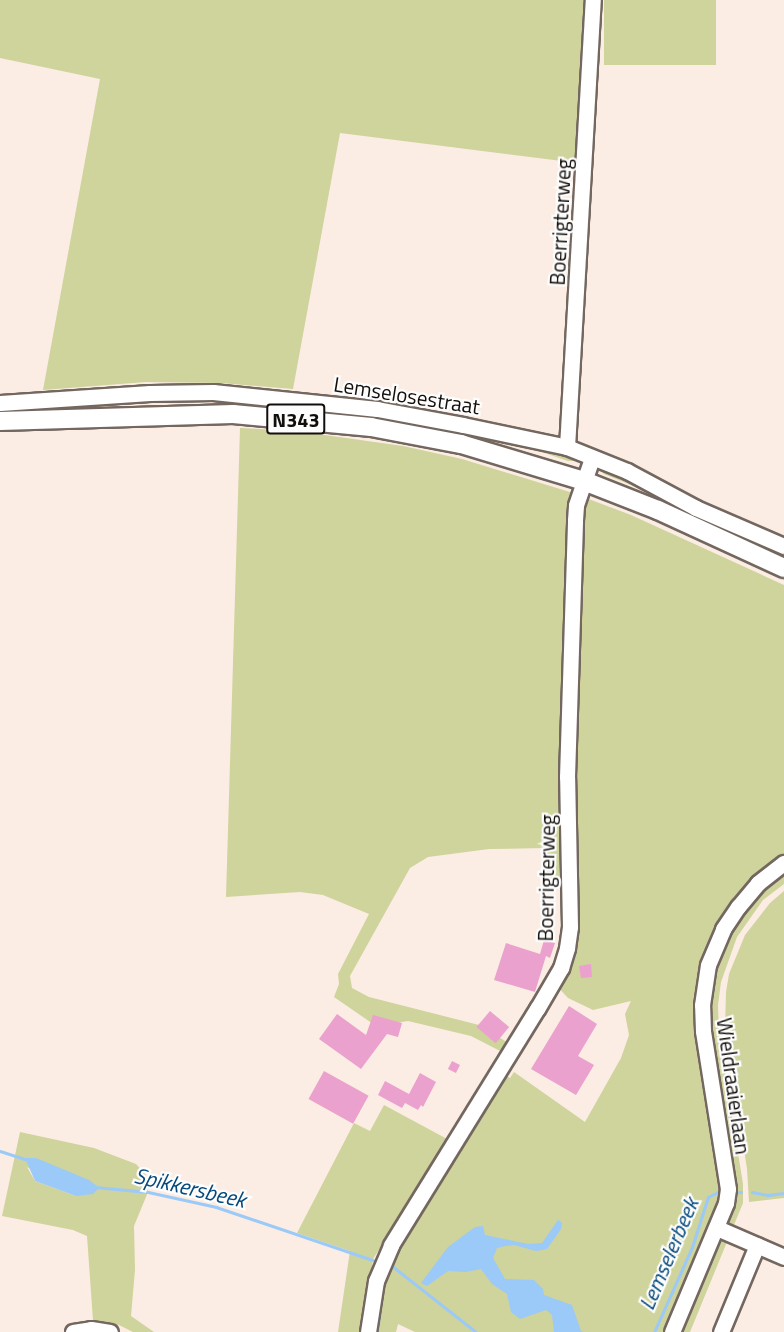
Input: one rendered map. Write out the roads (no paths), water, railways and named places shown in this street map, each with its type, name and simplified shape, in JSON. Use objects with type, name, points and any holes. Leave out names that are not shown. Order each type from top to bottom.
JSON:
[{"type":"main road","name":"N343","points":[[0,421],[188,414],[327,421],[461,444],[584,481],[658,510],[784,568]]},
{"type":"street","name":"Boerrigterweg","points":[[567,447],[594,0]]},
{"type":"street","name":"Lemselosestraat","points":[[0,403],[150,393],[213,392],[377,409],[567,447],[627,471],[696,508],[784,546]]},
{"type":"street","name":"Boerrigterweg","points":[[368,1332],[376,1281],[391,1245],[537,1009],[561,968],[567,948],[570,927],[567,777],[575,520],[591,458]]},
{"type":"street","name":"Wieldraaierlaan","points":[[672,1332],[724,1214],[728,1189],[703,1031],[704,984],[712,950],[723,929],[749,893],[784,863]]},
{"type":"street","points":[[717,1228],[784,1257]]},
{"type":"street","points":[[721,1332],[757,1245]]},
{"type":"street","points":[[73,1332],[91,1329],[110,1332]]},
{"type":"water","points":[[25,1158],[36,1158],[89,1180],[98,1187],[97,1190],[93,1194],[76,1196],[35,1181]]},
{"type":"water","points":[[558,1220],[562,1223],[561,1229],[547,1249],[536,1251],[514,1245],[505,1246],[497,1248],[493,1258],[505,1279],[534,1280],[543,1289],[544,1295],[572,1305],[581,1331],[584,1332],[554,1332],[552,1315],[546,1310],[520,1319],[511,1312],[507,1294],[492,1284],[481,1269],[466,1272],[448,1271],[427,1286],[421,1283],[448,1247],[475,1227],[483,1226],[485,1235],[528,1244],[542,1243]]},
{"type":"waterway","name":"Spikkersbeek","points":[[0,1151],[28,1160]]},
{"type":"waterway","name":"Spikkersbeek","points":[[95,1187],[148,1192],[216,1207],[373,1260]]},
{"type":"waterway","name":"Lemselerbeek","points":[[654,1332],[692,1247],[708,1197],[718,1192]]},
{"type":"waterway","name":"Lemselerbeek","points":[[735,1192],[741,1192]]},
{"type":"waterway","name":"Lemselerbeek","points":[[752,1192],[768,1195],[784,1193]]},
{"type":"waterway","name":"Spikkersbeek","points":[[392,1266],[476,1332]]},
{"type":"waterway","points":[[377,1332],[381,1298]]}]
